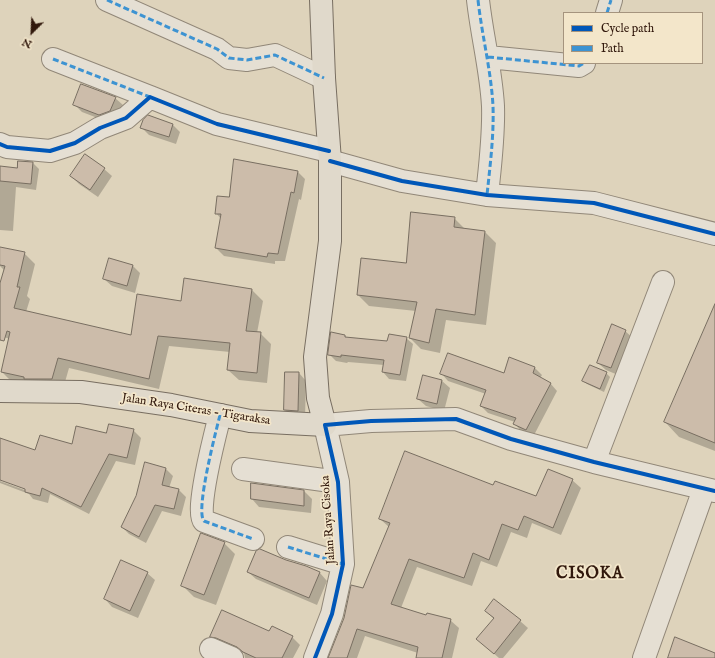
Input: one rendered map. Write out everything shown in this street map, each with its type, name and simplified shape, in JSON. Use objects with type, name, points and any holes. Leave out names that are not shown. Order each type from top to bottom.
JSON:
[{"type":"main road","points":[[321,0],[324,78],[330,156],[330,241],[315,357],[318,398],[325,425]]},
{"type":"main road","name":"Jalan Raya Citeras - Tigaraksa","points":[[0,391],[81,392],[172,406],[250,421],[325,425]]},
{"type":"street","points":[[107,0],[217,49],[230,58],[247,60],[275,54],[324,78]]},
{"type":"street","points":[[478,0],[481,29],[488,57],[493,107],[491,160],[487,195]]},
{"type":"street","points":[[607,12],[611,0]]},
{"type":"street","points":[[488,57],[579,66],[582,64]]},
{"type":"street","points":[[53,59],[217,124],[330,156],[402,181],[487,195],[594,202],[715,234]]},
{"type":"street","points":[[0,144],[7,147],[50,151],[75,143],[100,128],[126,118],[150,97]]},
{"type":"street","points":[[594,462],[663,282]]},
{"type":"street","points":[[220,415],[205,482],[201,518],[204,521],[253,538]]},
{"type":"street","points":[[325,425],[371,421],[456,419],[511,439],[594,462],[710,490],[644,658]]},
{"type":"street","name":"Jalan Raya Cisoka","points":[[315,658],[332,614],[343,564],[338,482],[325,425]]},
{"type":"street","points":[[243,470],[338,482]]},
{"type":"street","points":[[288,547],[343,564]]},
{"type":"street","points":[[211,649],[232,658]]},
{"type":"building","points":[[81,84],[116,97],[110,111],[99,115],[73,105]]},
{"type":"building","points":[[148,115],[173,124],[169,137],[140,128],[143,120]]},
{"type":"building","points":[[85,154],[105,168],[90,190],[70,176]]},
{"type":"building","points":[[234,159],[298,171],[294,193],[291,192],[278,254],[268,253],[267,257],[215,248],[221,214],[215,214],[217,196],[229,197]]},
{"type":"building","points":[[18,161],[33,162],[31,184],[0,181],[0,166],[17,168]]},
{"type":"building","points":[[411,212],[455,217],[454,227],[485,231],[475,315],[436,309],[429,343],[409,338],[417,302],[357,295],[361,258],[406,263]]},
{"type":"building","points":[[0,247],[25,252],[17,287],[20,287],[14,308],[131,335],[137,294],[181,301],[184,278],[252,289],[246,331],[261,332],[257,373],[227,370],[230,343],[158,336],[149,379],[58,358],[52,379],[24,379],[24,377],[1,372],[10,332],[7,331],[4,341],[0,340],[0,283],[5,266],[0,265]]},
{"type":"building","points":[[109,258],[133,265],[127,286],[103,279]]},
{"type":"building","points":[[715,304],[715,443],[664,422]]},
{"type":"building","points":[[612,324],[626,330],[611,368],[597,363]]},
{"type":"building","points":[[331,332],[345,335],[345,337],[387,341],[389,334],[407,337],[400,375],[382,372],[384,360],[328,355]]},
{"type":"building","points":[[448,353],[504,373],[509,357],[535,367],[533,373],[551,383],[526,430],[513,424],[516,418],[480,406],[486,390],[440,374]]},
{"type":"building","points":[[590,365],[607,372],[600,389],[582,381]]},
{"type":"building","points":[[285,372],[299,372],[298,411],[284,410]]},
{"type":"building","points":[[423,375],[442,380],[437,404],[417,399]]},
{"type":"building","points":[[109,424],[134,429],[127,458],[109,454],[81,507],[42,488],[40,496],[25,492],[25,489],[0,480],[0,438],[35,450],[40,435],[72,444],[76,426],[106,433]]},
{"type":"building","points":[[405,451],[493,485],[495,481],[536,496],[548,469],[573,479],[553,528],[524,516],[518,530],[502,524],[489,560],[473,553],[464,578],[409,559],[391,604],[426,615],[427,613],[451,619],[442,658],[416,658],[418,647],[357,629],[347,658],[328,658],[344,618],[351,585],[363,588],[390,523],[379,519]]},
{"type":"building","points":[[145,462],[166,468],[162,485],[179,489],[174,509],[155,505],[139,537],[121,527],[136,496]]},
{"type":"building","points":[[251,483],[304,490],[304,506],[251,499]]},
{"type":"building","points":[[201,533],[225,542],[204,595],[181,586]]},
{"type":"building","points":[[260,549],[320,572],[309,598],[247,572],[256,551]]},
{"type":"building","points":[[121,560],[148,572],[130,611],[104,599]]},
{"type":"building","points":[[494,599],[521,620],[494,654],[476,639],[494,618],[485,611]]},
{"type":"building","points":[[222,610],[269,631],[272,626],[293,636],[282,658],[256,658],[243,652],[237,647],[210,637]]},
{"type":"building","points":[[675,637],[715,653],[715,658],[668,658]]},
{"type":"marked path","points":[[107,0],[217,49],[229,58],[247,60],[275,55],[324,78]]},
{"type":"marked path","points":[[478,0],[493,106],[492,140],[487,195]]},
{"type":"marked path","points":[[607,12],[611,0]]},
{"type":"marked path","points":[[488,57],[579,66],[582,64]]},
{"type":"marked path","points":[[53,59],[150,97]]},
{"type":"marked path","points":[[220,415],[207,470],[202,502],[202,514],[204,521],[253,539]]},
{"type":"marked path","points":[[288,547],[343,564]]},
{"type":"cycle path","points":[[0,144],[7,147],[50,151],[75,143],[100,128],[126,118],[150,97],[217,124],[329,151]]},
{"type":"cycle path","points":[[330,161],[402,181],[487,195],[594,203],[715,234]]},
{"type":"cycle path","points":[[315,658],[332,614],[343,564],[338,482],[325,425],[371,421],[456,419],[511,439],[594,462],[715,491]]},
{"type":"district","name":"CISOKA","points":[[590,575]]}]
